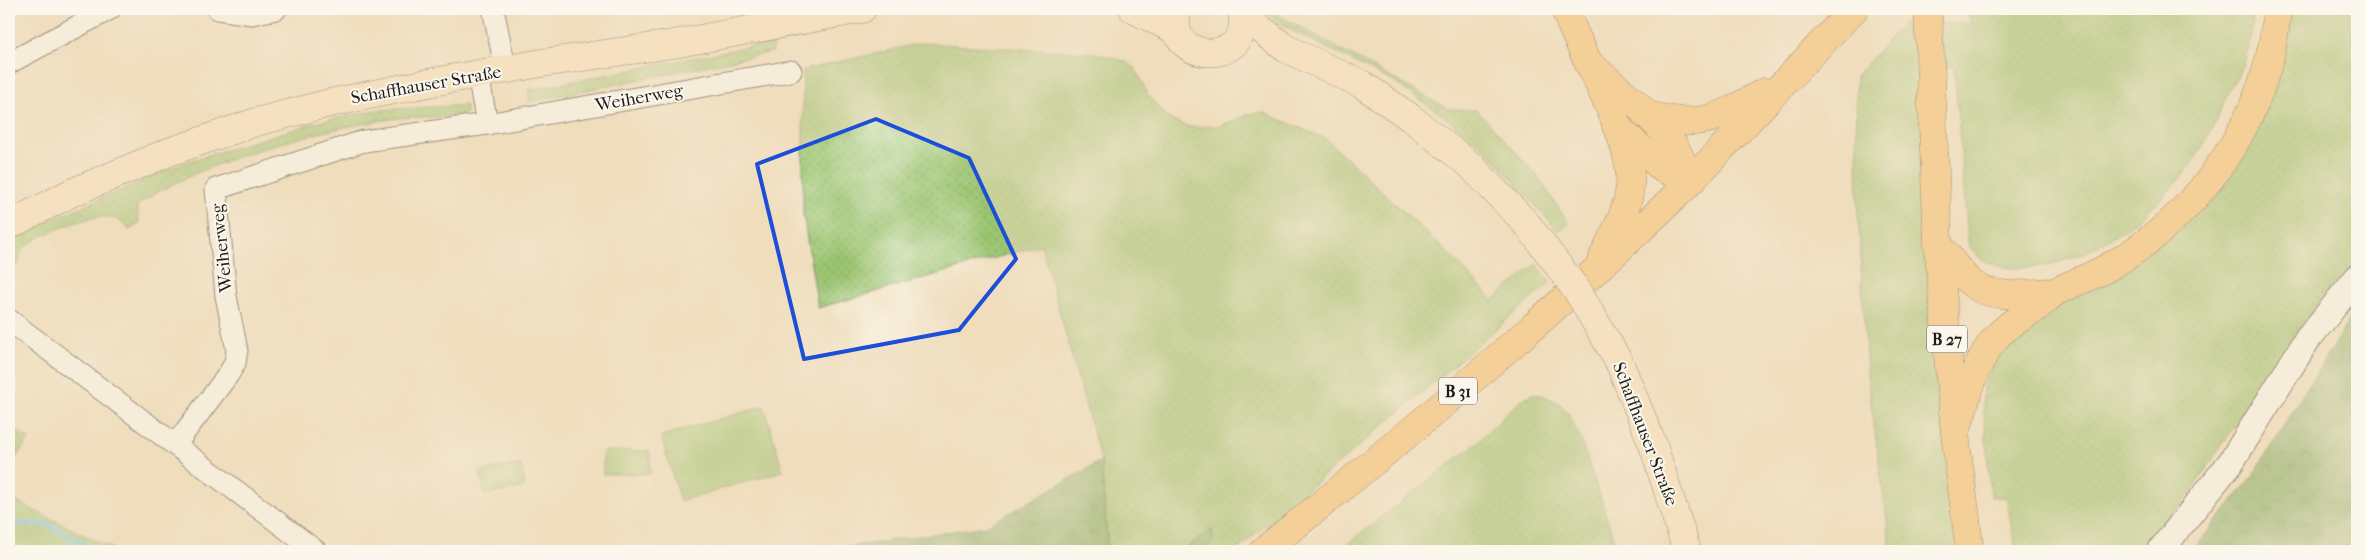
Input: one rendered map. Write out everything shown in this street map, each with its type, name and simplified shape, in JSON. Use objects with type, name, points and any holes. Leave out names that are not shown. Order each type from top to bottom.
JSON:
[{"type":"main road","name":"Schaffhauser Straße","points":[[9,225],[71,193],[169,152],[256,122],[376,93],[542,63],[673,44],[862,9]]},
{"type":"main road","points":[[1133,9],[1178,20],[1184,43],[1199,52],[1217,53],[1232,44],[1241,31],[1242,12]]},
{"type":"main road","points":[[1564,9],[1616,126],[1628,161],[1630,187],[1623,213],[1597,270]]},
{"type":"main road","name":"B 31","points":[[1263,551],[1390,449],[1597,270],[1691,181],[1854,9]]},
{"type":"main road","name":"B 27","points":[[1928,9],[1938,244],[1956,434],[1970,551]]},
{"type":"main road","points":[[1956,434],[1977,369],[1986,350],[2008,326],[2036,308],[2055,292],[2104,270],[2133,252],[2175,218],[2195,197],[2227,155],[2253,108],[2264,78],[2275,37],[2277,9]]},
{"type":"main road","name":"Schaffhauser Straße","points":[[1242,12],[1285,48],[1363,86],[1411,118],[1470,165],[1527,224],[1578,292],[1619,362],[1653,445],[1687,551]]},
{"type":"main road","name":"Schaffhauser Straße","points":[[1232,44],[1285,48]]},
{"type":"main road","points":[[1588,63],[1645,114],[1675,147],[1691,181]]},
{"type":"main road","points":[[1645,114],[1674,121],[1709,120],[1725,115],[1795,73]]},
{"type":"main road","points":[[1616,126],[1663,169],[1691,181]]},
{"type":"main road","points":[[1938,244],[1965,277],[1982,290],[2004,294],[2055,292]]},
{"type":"street","points":[[9,63],[110,9]]},
{"type":"street","points":[[218,9],[252,14],[276,9]]},
{"type":"street","points":[[493,9],[506,70]]},
{"type":"street","name":"Weiherweg","points":[[175,445],[228,375],[235,363],[238,350],[226,296],[216,189],[364,141],[487,124],[791,71]]},
{"type":"street","points":[[478,74],[487,124]]},
{"type":"street","points":[[2160,551],[2230,462],[2307,340],[2357,278]]},
{"type":"street","points":[[9,320],[316,551]]},
{"type":"highlighted area","points":[[876,119],[969,158],[1016,259],[959,330],[804,359],[757,164]]},
{"type":"green space","points":[[1262,9],[1270,9],[1274,13],[1448,109],[1477,110],[1536,174],[1569,224],[1558,231],[1486,150],[1445,117],[1394,82],[1279,24]]},
{"type":"green space","points":[[1968,9],[2255,9],[2243,64],[2209,136],[2186,170],[2168,192],[2124,230],[2100,245],[2074,257],[2047,265],[2021,268],[1997,266],[1983,260],[1972,249],[1968,242],[1954,67],[1920,68],[1950,502],[1956,551],[1891,551],[1867,373],[1858,213],[1856,76],[1904,22],[1971,24]]},
{"type":"green space","points":[[2289,9],[2357,9],[2357,262],[2332,287],[2295,335],[2184,502],[2137,551],[2016,551],[2006,497],[1991,497],[1983,402],[1983,387],[2003,343],[2191,215]]},
{"type":"green space","points":[[772,42],[773,52],[529,102],[529,90]]},
{"type":"green space","points":[[922,43],[1093,53],[1125,61],[1135,68],[1148,95],[1162,112],[1173,121],[1190,127],[1220,126],[1249,114],[1263,112],[1326,139],[1449,254],[1493,300],[1536,264],[1551,282],[1236,551],[1203,551],[1213,543],[1212,530],[1182,551],[1108,551],[1101,461],[1041,245],[818,308],[803,214],[803,70]]},
{"type":"green space","points":[[466,105],[466,113],[447,116],[400,118],[360,124],[293,140],[226,161],[194,174],[137,205],[139,224],[129,230],[123,223],[112,218],[98,217],[81,221],[58,229],[28,244],[22,251],[19,264],[9,267],[11,237],[186,162],[314,123],[377,110]]},
{"type":"green space","points":[[2357,307],[2357,551],[2192,551],[2252,477]]},
{"type":"green space","points":[[1532,394],[1545,396],[1559,403],[1568,412],[1581,440],[1618,551],[1338,551],[1474,445],[1520,401]]},
{"type":"green space","points":[[764,406],[783,471],[680,501],[661,436]]},
{"type":"green space","points":[[9,425],[29,439],[9,467]]},
{"type":"green space","points":[[603,451],[650,451],[650,474],[603,474]]},
{"type":"green space","points":[[1101,461],[1108,551],[820,551],[986,526]]},
{"type":"green space","points":[[521,464],[525,487],[484,495],[480,471]]},
{"type":"green space","points":[[9,498],[117,551],[9,551]]},
{"type":"green space","points":[[1212,530],[1213,543],[1203,551],[1182,551]]},
{"type":"waterway","points":[[9,523],[48,525],[95,551]]}]
